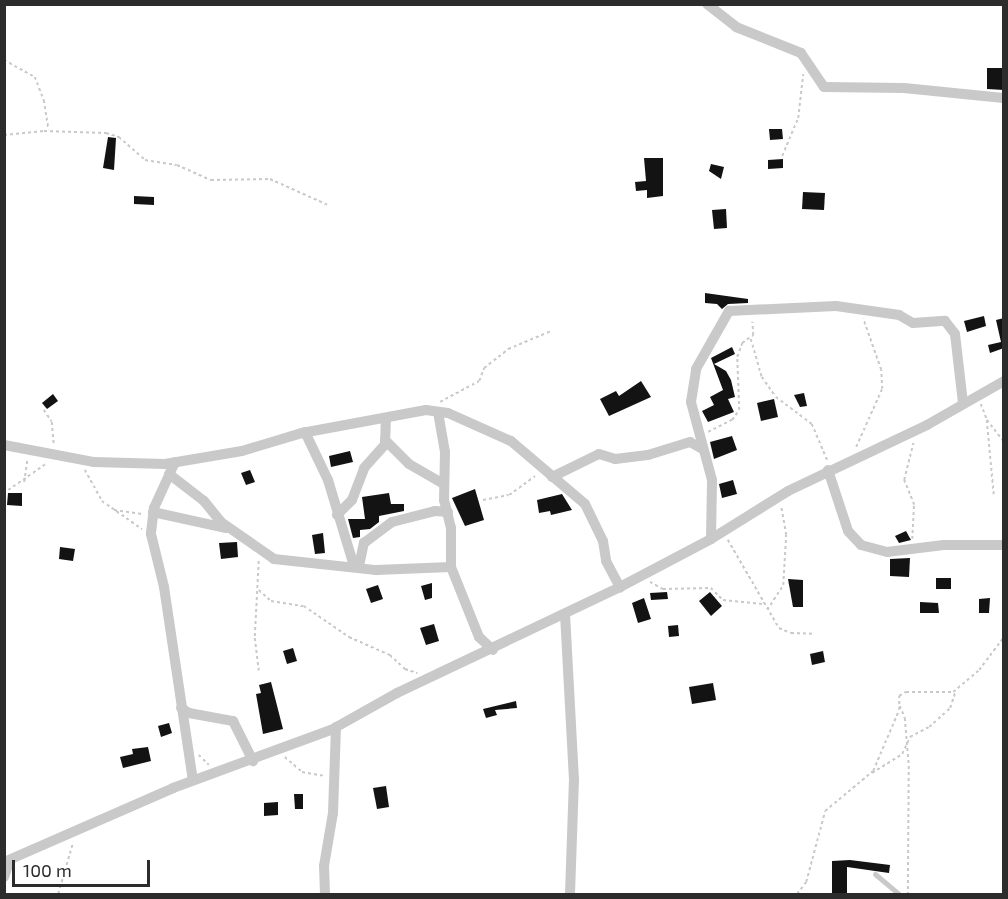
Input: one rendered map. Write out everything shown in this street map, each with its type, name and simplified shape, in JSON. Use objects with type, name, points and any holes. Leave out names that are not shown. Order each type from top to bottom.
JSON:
[{"type":"street","points":[[707,4],[736,27],[790,46],[805,58],[817,81],[828,88],[904,88],[1004,98]]},
{"type":"street","points":[[711,539],[712,480],[690,407],[696,369],[724,314],[836,306],[902,315],[915,324],[948,323],[957,344],[963,403]]},
{"type":"street","points":[[4,877],[7,861],[193,780],[254,761],[336,728],[436,676],[620,587],[711,539],[779,497],[829,470],[920,428],[1004,381]]},
{"type":"street","points":[[432,411],[445,452],[442,483],[448,512],[451,567],[478,637],[493,650]]},
{"type":"street","points":[[4,445],[53,457],[81,460],[174,462],[242,451],[305,432],[432,411],[468,419],[504,437],[592,513],[604,544],[606,561],[620,587]]},
{"type":"street","points":[[337,515],[348,508],[364,468],[382,449],[385,440],[386,418]]},
{"type":"street","points":[[305,432],[328,480],[337,515],[356,566]]},
{"type":"street","points":[[385,440],[409,464],[442,483]]},
{"type":"street","points":[[550,475],[599,454],[615,459],[648,455],[690,442],[700,444]]},
{"type":"street","points":[[174,462],[153,512],[152,538],[164,587],[193,780]]},
{"type":"street","points":[[829,470],[854,540],[884,552],[914,548],[1004,545]]},
{"type":"street","points":[[169,474],[188,486],[231,529],[247,538],[261,553],[274,559],[411,571],[451,567]]},
{"type":"street","points":[[356,566],[364,543],[392,522],[435,511],[448,512]]},
{"type":"street","points":[[153,512],[231,529]]},
{"type":"street","points":[[565,614],[574,779],[570,894]]},
{"type":"street","points":[[181,708],[189,713],[233,720],[254,761]]},
{"type":"street","points":[[325,894],[324,866],[333,813],[336,728]]},
{"type":"lane","points":[[875,874],[899,894]]},
{"type":"path","points":[[782,156],[798,115],[805,58]]},
{"type":"path","points":[[4,60],[35,77],[44,100],[49,131]]},
{"type":"path","points":[[4,135],[49,131],[114,134],[145,160],[177,165],[211,180],[270,179],[327,205]]},
{"type":"path","points":[[857,457],[858,435],[878,403],[882,389],[881,370],[864,331],[864,310]]},
{"type":"path","points":[[759,311],[753,320],[751,338],[762,377],[776,397],[812,424],[829,470]]},
{"type":"path","points":[[432,411],[479,381],[484,368],[508,349],[551,331]]},
{"type":"path","points":[[700,444],[714,427],[732,420],[739,410],[737,357],[742,343],[751,338]]},
{"type":"path","points":[[978,395],[987,420],[994,495]]},
{"type":"path","points":[[9,490],[24,482],[53,457],[52,422],[44,410]]},
{"type":"path","points":[[987,420],[1004,442]]},
{"type":"path","points":[[914,548],[914,505],[904,474],[920,428]]},
{"type":"path","points":[[24,482],[25,451]]},
{"type":"path","points":[[81,460],[90,484],[113,510],[152,538]]},
{"type":"path","points":[[483,500],[509,495],[531,478],[550,475]]},
{"type":"path","points":[[767,610],[783,585],[786,535],[779,497]]},
{"type":"path","points":[[113,510],[140,515],[153,512]]},
{"type":"path","points":[[722,532],[781,630],[815,634]]},
{"type":"path","points":[[259,671],[255,638],[261,553]]},
{"type":"path","points":[[640,576],[663,590],[707,587],[723,600],[764,604]]},
{"type":"path","points":[[259,590],[271,601],[304,606],[349,637],[394,657],[408,671],[436,676]]},
{"type":"path","points":[[908,894],[906,743],[898,698],[906,692],[935,695],[955,691],[979,670],[1004,637]]},
{"type":"path","points":[[797,894],[806,882],[825,812],[871,773],[896,759],[906,743],[950,708],[955,691]]},
{"type":"path","points":[[871,773],[899,706]]},
{"type":"path","points":[[188,744],[216,773]]},
{"type":"path","points":[[279,750],[302,772],[334,777]]},
{"type":"path","points":[[58,894],[74,833]]},
{"type":"building","points":[[987,68],[1004,68],[1004,90],[987,89]]},
{"type":"building","points":[[769,129],[782,129],[783,139],[770,140]]},
{"type":"building","points":[[108,137],[116,138],[114,170],[103,168]]},
{"type":"building","points":[[644,158],[663,158],[663,196],[647,198],[647,190],[636,191],[635,182],[646,181]]},
{"type":"building","points":[[783,159],[783,168],[768,169],[768,160]]},
{"type":"building","points":[[711,164],[724,167],[721,179],[709,171]]},
{"type":"building","points":[[803,192],[825,193],[824,210],[802,209]]},
{"type":"building","points":[[134,196],[154,197],[154,205],[134,204]]},
{"type":"building","points":[[726,209],[727,228],[714,229],[712,210]]},
{"type":"building","points":[[705,293],[748,299],[748,303],[728,304],[722,309],[717,304],[705,303]]},
{"type":"building","points":[[984,316],[986,326],[967,332],[964,321]]},
{"type":"building","points":[[1004,318],[1004,348],[990,353],[988,345],[1001,342],[996,320]]},
{"type":"building","points":[[732,347],[735,354],[714,364],[726,371],[731,380],[735,397],[728,399],[734,412],[708,422],[702,411],[714,405],[710,397],[723,390],[711,358]]},
{"type":"building","points":[[641,381],[651,397],[609,416],[600,399],[616,391],[619,396]]},
{"type":"building","points":[[804,393],[807,406],[800,407],[794,395]]},
{"type":"building","points":[[53,394],[58,401],[47,409],[42,403]]},
{"type":"building","points":[[774,399],[778,417],[761,421],[757,403]]},
{"type":"building","points":[[732,436],[737,450],[714,459],[710,442]]},
{"type":"building","points":[[350,451],[353,462],[331,467],[329,456]]},
{"type":"building","points":[[250,470],[255,482],[246,485],[241,473]]},
{"type":"building","points":[[733,480],[737,494],[722,498],[719,484]]},
{"type":"building","points":[[475,489],[484,520],[465,526],[452,498]]},
{"type":"building","points":[[8,493],[22,493],[22,506],[7,505]]},
{"type":"building","points":[[389,493],[391,504],[404,504],[404,511],[379,516],[379,522],[370,529],[360,530],[360,537],[353,538],[348,519],[365,519],[362,497]]},
{"type":"building","points":[[562,494],[572,510],[551,515],[550,511],[539,513],[537,500]]},
{"type":"building","points":[[906,531],[911,540],[899,543],[895,536]]},
{"type":"building","points":[[323,533],[325,553],[315,554],[312,535]]},
{"type":"building","points":[[237,542],[238,557],[221,559],[219,543]]},
{"type":"building","points":[[60,547],[75,549],[73,561],[59,559]]},
{"type":"building","points":[[910,558],[909,577],[890,576],[890,559]]},
{"type":"building","points":[[936,578],[951,578],[951,589],[936,589]]},
{"type":"building","points":[[788,579],[803,580],[803,607],[793,607]]},
{"type":"building","points":[[432,583],[432,598],[425,600],[421,586]]},
{"type":"building","points":[[378,585],[383,599],[371,603],[366,589]]},
{"type":"building","points":[[667,592],[668,599],[651,600],[650,593]]},
{"type":"building","points":[[710,592],[722,606],[711,616],[699,601]]},
{"type":"building","points":[[644,598],[651,619],[638,623],[632,603]]},
{"type":"building","points":[[990,598],[989,613],[979,613],[979,599]]},
{"type":"building","points":[[920,602],[938,603],[939,613],[920,613]]},
{"type":"building","points":[[434,624],[439,641],[426,645],[420,628]]},
{"type":"building","points":[[678,625],[679,636],[669,637],[668,626]]},
{"type":"building","points":[[293,648],[297,661],[287,664],[283,651]]},
{"type":"building","points":[[823,651],[825,662],[812,665],[810,654]]},
{"type":"building","points":[[271,682],[283,729],[263,734],[256,694],[261,693],[259,685]]},
{"type":"building","points":[[713,683],[716,700],[692,704],[689,687]]},
{"type":"building","points":[[516,701],[517,708],[495,710],[497,715],[486,718],[483,709]]},
{"type":"building","points":[[169,723],[172,733],[161,737],[158,726]]},
{"type":"building","points":[[148,747],[151,761],[123,768],[120,757],[133,754],[132,749]]},
{"type":"building","points":[[386,786],[389,807],[377,809],[373,788]]},
{"type":"building","points":[[294,794],[303,794],[303,809],[295,809]]},
{"type":"building","points":[[278,802],[278,815],[264,816],[264,803]]},
{"type":"building","points":[[850,860],[890,865],[889,873],[847,867],[847,894],[832,894],[832,861]]}]
